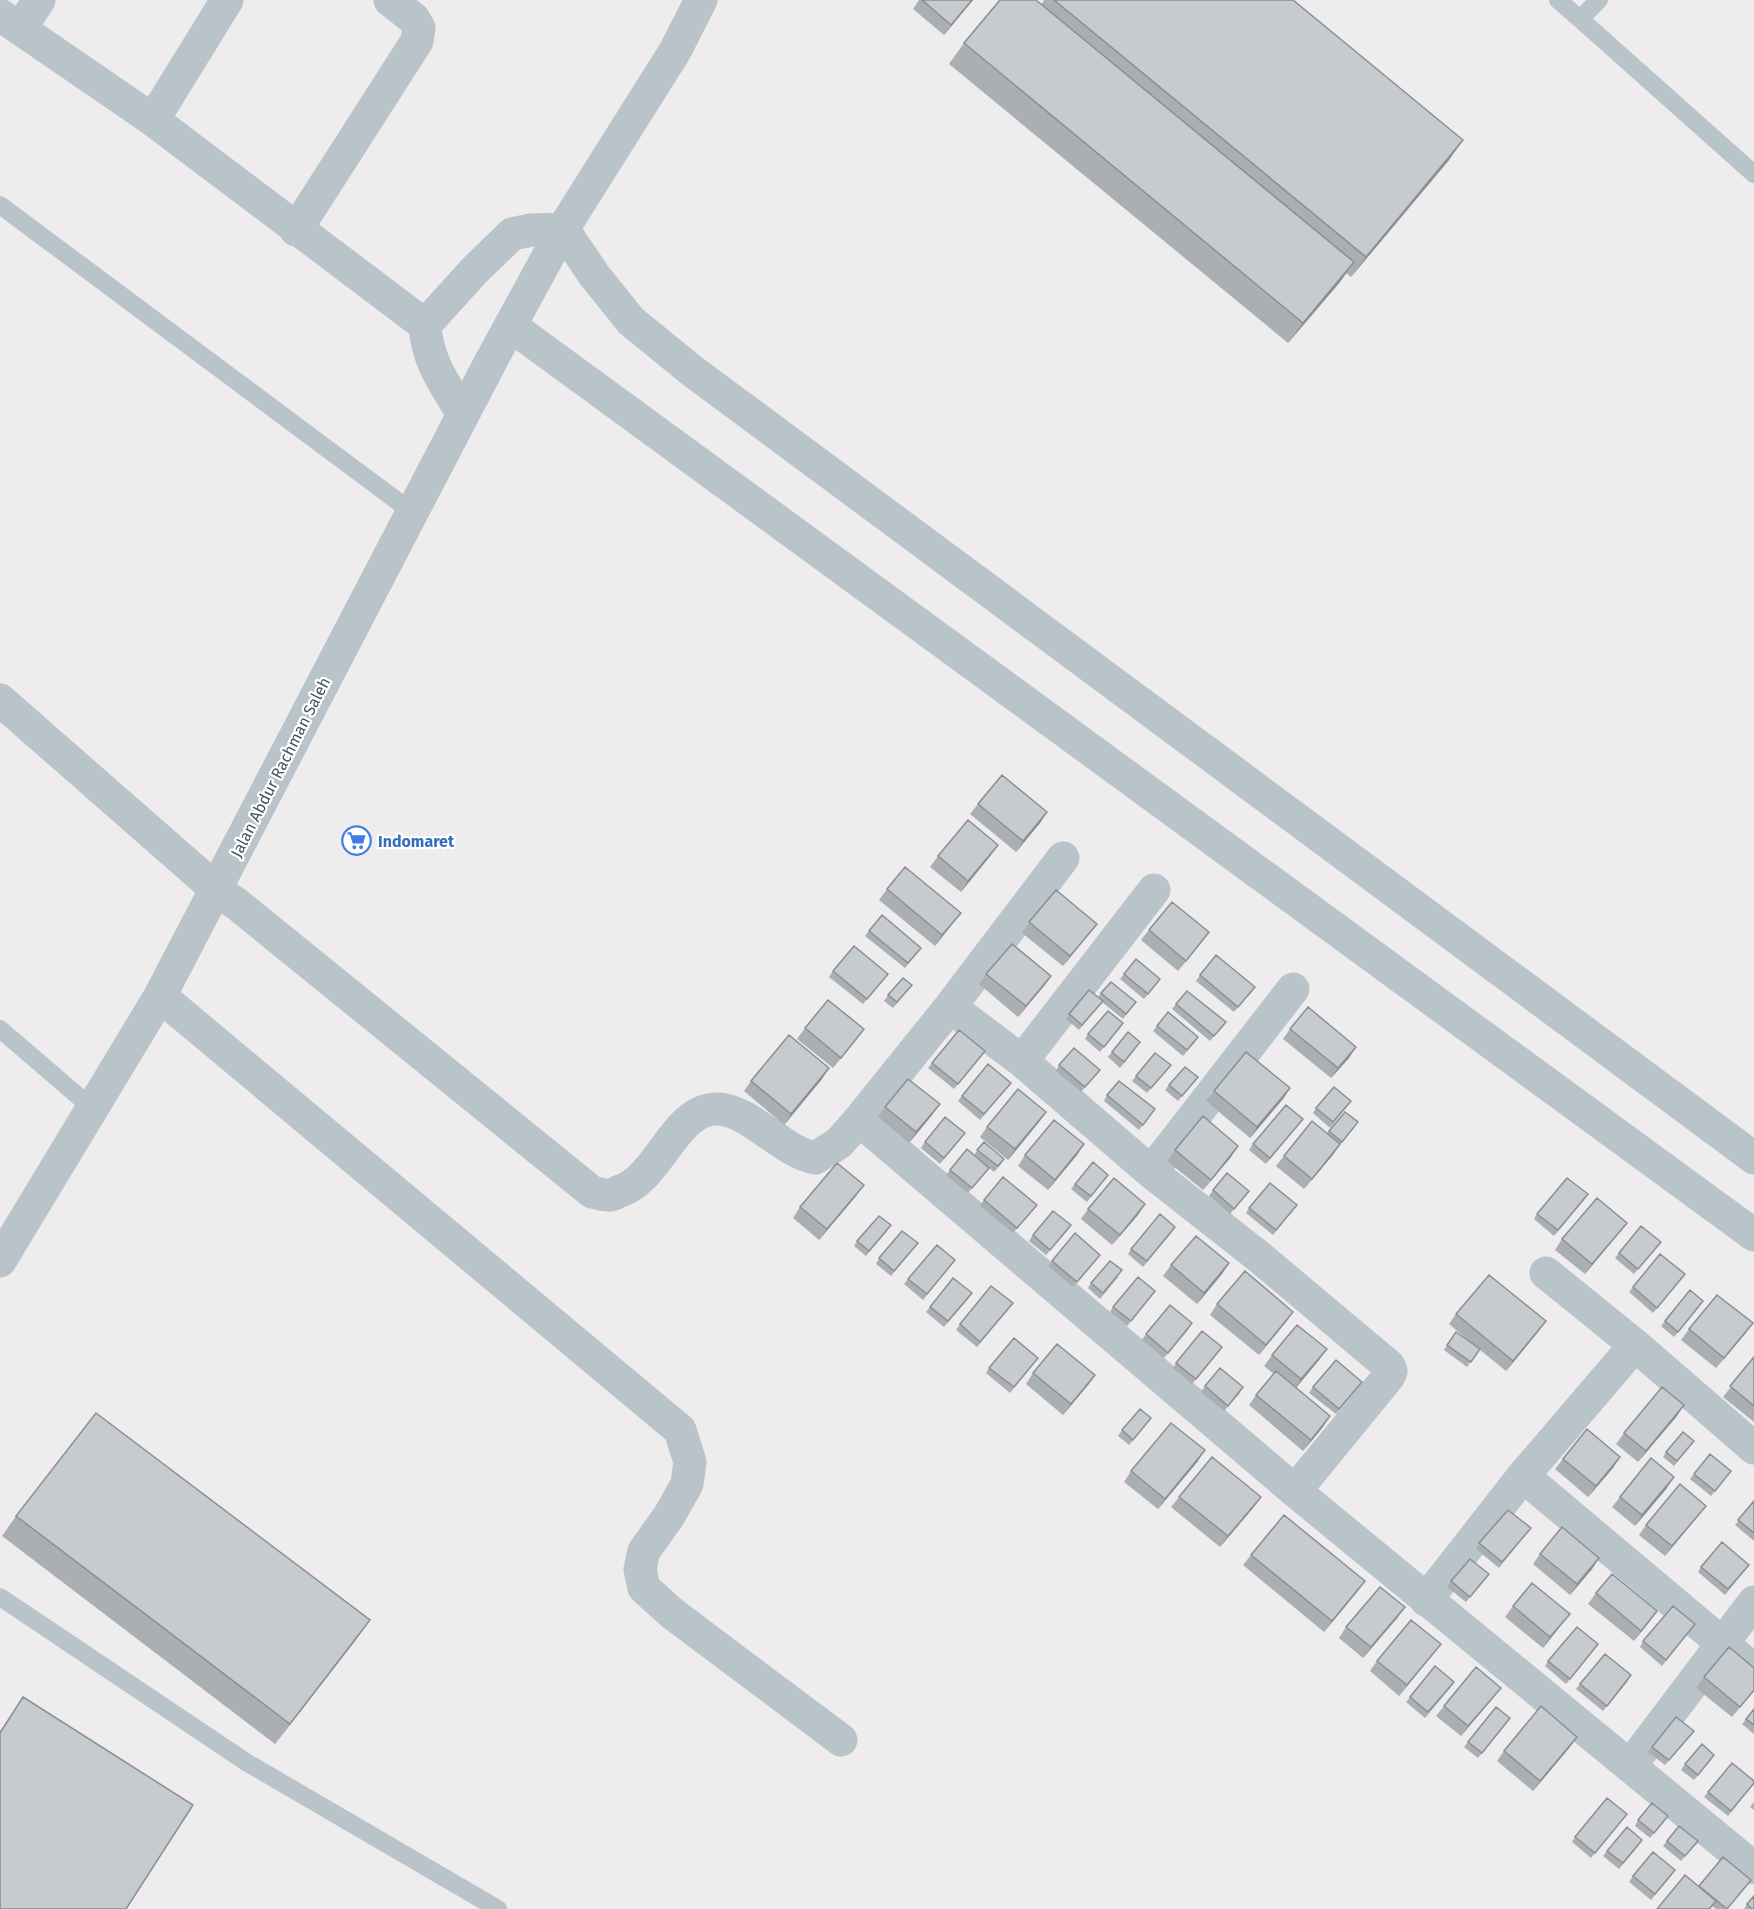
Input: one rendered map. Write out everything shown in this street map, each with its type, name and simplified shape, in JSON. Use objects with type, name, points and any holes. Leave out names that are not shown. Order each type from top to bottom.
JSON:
[{"type":"street","points":[[39,0],[10,22],[153,120],[425,325]]},
{"type":"street","points":[[153,120],[227,0]]},
{"type":"street","points":[[296,230],[417,41],[419,28],[414,19],[390,0]]},
{"type":"street","name":"Jalan Abdur Rachman Saleh","points":[[0,1261],[160,996],[463,414],[563,229],[675,51],[701,0]]},
{"type":"street","points":[[463,414],[430,357],[425,325],[474,271],[512,234],[531,230],[563,229],[594,275],[631,321],[691,370],[1754,1158]]},
{"type":"street","points":[[511,326],[1754,1235]]},
{"type":"street","points":[[0,700],[217,890],[592,1191],[610,1195],[628,1188],[647,1173],[687,1121],[704,1110],[720,1109],[738,1115],[806,1156],[815,1158],[839,1143],[950,1007],[1063,858]]},
{"type":"street","points":[[1022,1061],[1154,891]]},
{"type":"street","points":[[1151,1172],[1293,988]]},
{"type":"street","points":[[160,996],[680,1430],[690,1462],[687,1484],[669,1516],[644,1551],[640,1569],[644,1588],[673,1614],[841,1740]]},
{"type":"street","points":[[950,1007],[1022,1061],[1151,1172],[1258,1256],[1389,1366],[1389,1376],[1295,1491]]},
{"type":"street","points":[[859,1120],[1295,1491],[1754,1868]]},
{"type":"street","points":[[1546,1273],[1635,1345],[1754,1448]]},
{"type":"street","points":[[1426,1600],[1523,1476],[1635,1345]]},
{"type":"street","points":[[1523,1476],[1754,1670]]},
{"type":"street","points":[[1630,1766],[1754,1602]]},
{"type":"lane","points":[[1558,0],[1754,174]]},
{"type":"lane","points":[[1580,19],[1599,0]]},
{"type":"lane","points":[[0,206],[412,512]]},
{"type":"lane","points":[[0,1029],[92,1108]]},
{"type":"lane","points":[[0,1598],[246,1762],[498,1909]]},
{"type":"building","points":[[922,0],[972,0],[951,25]]},
{"type":"building","points":[[1000,0],[1036,0],[1354,262],[1303,323],[964,43]]},
{"type":"building","points":[[1054,0],[1293,0],[1463,140],[1366,257]]},
{"type":"building","points":[[1002,775],[1047,812],[1023,841],[978,804]]},
{"type":"building","points":[[968,820],[998,845],[968,881],[938,856]]},
{"type":"building","points":[[905,867],[961,913],[942,935],[887,889]]},
{"type":"building","points":[[1056,890],[1097,924],[1070,956],[1029,922]]},
{"type":"building","points":[[1172,902],[1209,932],[1186,961],[1149,930]]},
{"type":"building","points":[[882,915],[921,948],[908,963],[869,931]]},
{"type":"building","points":[[1012,944],[1051,976],[1026,1006],[986,974]]},
{"type":"building","points":[[854,946],[888,974],[867,999],[833,971]]},
{"type":"building","points":[[1216,955],[1255,987],[1238,1007],[1200,975]]},
{"type":"building","points":[[1136,959],[1160,979],[1148,994],[1124,974]]},
{"type":"building","points":[[903,978],[912,985],[897,1002],[888,995]]},
{"type":"building","points":[[1111,982],[1136,1002],[1126,1014],[1101,993]]},
{"type":"building","points":[[1089,990],[1103,1001],[1082,1025],[1069,1014]]},
{"type":"building","points":[[1187,991],[1226,1022],[1214,1036],[1176,1004]]},
{"type":"building","points":[[828,1000],[864,1029],[841,1058],[805,1028]]},
{"type":"building","points":[[1308,1007],[1356,1047],[1338,1068],[1290,1029]]},
{"type":"building","points":[[1108,1011],[1123,1023],[1104,1047],[1088,1034]]},
{"type":"building","points":[[1168,1012],[1198,1037],[1187,1050],[1157,1026]]},
{"type":"building","points":[[959,1030],[985,1051],[958,1084],[932,1063]]},
{"type":"building","points":[[1128,1032],[1140,1042],[1124,1062],[1112,1052]]},
{"type":"building","points":[[789,1035],[829,1068],[791,1114],[751,1081]]},
{"type":"building","points":[[1074,1048],[1100,1070],[1085,1087],[1059,1065]]},
{"type":"building","points":[[1246,1052],[1290,1088],[1257,1127],[1214,1091]]},
{"type":"building","points":[[1155,1053],[1171,1065],[1151,1088],[1136,1076]]},
{"type":"building","points":[[988,1064],[1011,1083],[984,1114],[962,1096]]},
{"type":"building","points":[[1185,1067],[1198,1077],[1182,1096],[1169,1085]]},
{"type":"building","points":[[908,1079],[940,1104],[916,1132],[885,1107]]},
{"type":"building","points":[[1119,1081],[1155,1109],[1143,1125],[1107,1095]]},
{"type":"building","points":[[1334,1087],[1351,1101],[1333,1122],[1316,1108]]},
{"type":"building","points":[[1018,1089],[1046,1112],[1015,1149],[987,1127]]},
{"type":"building","points":[[1286,1105],[1303,1119],[1270,1158],[1253,1144]]},
{"type":"building","points":[[1345,1112],[1358,1122],[1342,1142],[1329,1131]]},
{"type":"building","points":[[1203,1116],[1238,1146],[1211,1180],[1175,1150]]},
{"type":"building","points":[[945,1117],[965,1133],[944,1158],[925,1142]]},
{"type":"building","points":[[1054,1120],[1084,1144],[1055,1180],[1025,1155]]},
{"type":"building","points":[[1312,1121],[1340,1144],[1312,1179],[1284,1156]]},
{"type":"building","points":[[984,1142],[1004,1159],[998,1166],[977,1150]]},
{"type":"building","points":[[967,1149],[989,1168],[972,1188],[950,1170]]},
{"type":"building","points":[[1093,1162],[1108,1175],[1091,1196],[1075,1184]]},
{"type":"building","points":[[837,1163],[864,1185],[827,1229],[800,1207]]},
{"type":"building","points":[[1227,1173],[1249,1191],[1234,1209],[1213,1190]]},
{"type":"building","points":[[1003,1177],[1037,1205],[1017,1228],[984,1200]]},
{"type":"building","points":[[1114,1178],[1145,1204],[1120,1235],[1088,1209]]},
{"type":"building","points":[[1567,1178],[1588,1194],[1558,1230],[1537,1214]]},
{"type":"building","points":[[1270,1183],[1297,1205],[1276,1230],[1249,1208]]},
{"type":"building","points":[[1597,1198],[1627,1223],[1592,1264],[1562,1239]]},
{"type":"building","points":[[1053,1211],[1071,1225],[1050,1250],[1033,1235]]},
{"type":"building","points":[[1160,1214],[1175,1227],[1147,1261],[1131,1249]]},
{"type":"building","points":[[879,1216],[891,1225],[869,1251],[857,1241]]},
{"type":"building","points":[[1641,1226],[1661,1242],[1638,1269],[1619,1253]]},
{"type":"building","points":[[902,1231],[918,1243],[894,1271],[879,1258]]},
{"type":"building","points":[[1075,1233],[1100,1255],[1077,1282],[1052,1261]]},
{"type":"building","points":[[1196,1236],[1229,1263],[1204,1293],[1171,1265]]},
{"type":"building","points":[[937,1245],[955,1260],[927,1294],[908,1279]]},
{"type":"building","points":[[1660,1254],[1685,1274],[1657,1308],[1633,1287]]},
{"type":"building","points":[[1110,1261],[1122,1270],[1103,1293],[1091,1283]]},
{"type":"building","points":[[1245,1271],[1293,1312],[1266,1345],[1217,1304]]},
{"type":"building","points":[[1489,1275],[1546,1321],[1513,1361],[1456,1314]]},
{"type":"building","points":[[1138,1277],[1155,1291],[1131,1321],[1113,1307]]},
{"type":"building","points":[[953,1278],[972,1293],[948,1321],[930,1307]]},
{"type":"building","points":[[991,1286],[1013,1303],[980,1342],[960,1324]]},
{"type":"building","points":[[1690,1290],[1703,1301],[1678,1332],[1665,1321]]},
{"type":"building","points":[[1717,1295],[1753,1323],[1724,1358],[1689,1329]]},
{"type":"building","points":[[1170,1305],[1192,1323],[1168,1353],[1146,1334]]},
{"type":"building","points":[[1297,1325],[1327,1349],[1301,1379],[1272,1355]]},
{"type":"building","points":[[1202,1331],[1222,1347],[1196,1379],[1176,1363]]},
{"type":"building","points":[[1456,1332],[1480,1349],[1471,1362],[1447,1345]]},
{"type":"building","points":[[1014,1338],[1038,1358],[1014,1387],[989,1368]]},
{"type":"building","points":[[1057,1344],[1095,1375],[1071,1404],[1033,1373]]},
{"type":"building","points":[[1754,1357],[1754,1406],[1730,1386]]},
{"type":"building","points":[[1336,1360],[1362,1382],[1339,1409],[1313,1387]]},
{"type":"building","points":[[1220,1368],[1243,1387],[1228,1406],[1205,1386]]},
{"type":"building","points":[[1276,1371],[1330,1416],[1311,1440],[1256,1395]]},
{"type":"building","points":[[1662,1387],[1684,1405],[1646,1451],[1624,1433]]},
{"type":"building","points":[[1140,1409],[1151,1418],[1133,1440],[1122,1430]]},
{"type":"building","points":[[96,1413],[370,1620],[290,1724],[16,1516]]},
{"type":"building","points":[[1171,1423],[1205,1450],[1165,1499],[1131,1471]]},
{"type":"building","points":[[1587,1429],[1620,1457],[1596,1486],[1563,1459]]},
{"type":"building","points":[[1683,1432],[1694,1441],[1677,1461],[1666,1452]]},
{"type":"building","points":[[1710,1454],[1731,1471],[1715,1491],[1694,1474]]},
{"type":"building","points":[[1212,1457],[1261,1497],[1228,1536],[1179,1497]]},
{"type":"building","points":[[1651,1458],[1674,1477],[1642,1515],[1620,1497]]},
{"type":"building","points":[[1680,1484],[1706,1506],[1672,1546],[1646,1525]]},
{"type":"building","points":[[1754,1501],[1754,1533],[1738,1520]]},
{"type":"building","points":[[1508,1510],[1531,1528],[1502,1562],[1479,1543]]},
{"type":"building","points":[[1284,1515],[1365,1581],[1332,1621],[1251,1555]]},
{"type":"building","points":[[1562,1527],[1599,1558],[1577,1584],[1540,1554]]},
{"type":"building","points":[[1722,1542],[1749,1565],[1728,1589],[1701,1567]]},
{"type":"building","points":[[1470,1559],[1489,1574],[1470,1597],[1451,1581]]},
{"type":"building","points":[[1612,1574],[1657,1611],[1641,1631],[1596,1593]]},
{"type":"building","points":[[1532,1583],[1570,1614],[1550,1637],[1513,1606]]},
{"type":"building","points":[[1380,1587],[1405,1607],[1371,1647],[1346,1627]]},
{"type":"building","points":[[1673,1606],[1695,1624],[1666,1660],[1643,1641]]},
{"type":"building","points":[[1411,1620],[1441,1644],[1407,1685],[1377,1661]]},
{"type":"building","points":[[1577,1627],[1598,1644],[1570,1679],[1548,1661]]},
{"type":"building","points":[[1729,1647],[1754,1668],[1754,1690],[1740,1707],[1704,1677]]},
{"type":"building","points":[[1605,1654],[1631,1675],[1607,1706],[1580,1684]]},
{"type":"building","points":[[1435,1666],[1454,1682],[1428,1712],[1410,1697]]},
{"type":"building","points":[[1476,1667],[1501,1688],[1468,1726],[1444,1706]]},
{"type":"building","points":[[23,1697],[193,1805],[126,1909],[0,1909],[0,1733]]},
{"type":"building","points":[[1541,1706],[1577,1737],[1540,1781],[1504,1751]]},
{"type":"building","points":[[1496,1707],[1510,1718],[1482,1753],[1468,1742]]},
{"type":"building","points":[[1754,1709],[1754,1725],[1746,1719]]},
{"type":"building","points":[[1676,1717],[1694,1731],[1669,1760],[1652,1747]]},
{"type":"building","points":[[1702,1744],[1714,1755],[1698,1775],[1685,1764]]},
{"type":"building","points":[[1732,1763],[1754,1783],[1731,1811],[1708,1792]]},
{"type":"building","points":[[1607,1798],[1627,1814],[1595,1853],[1575,1837]]},
{"type":"building","points":[[1652,1803],[1668,1816],[1654,1833],[1638,1820]]},
{"type":"building","points":[[1679,1826],[1698,1841],[1685,1856],[1667,1841]]},
{"type":"building","points":[[1627,1827],[1642,1840],[1623,1863],[1607,1851]]},
{"type":"building","points":[[1653,1852],[1675,1870],[1655,1894],[1633,1876]]},
{"type":"building","points":[[1723,1857],[1751,1880],[1727,1909],[1699,1886]]},
{"type":"building","points":[[1685,1875],[1716,1901],[1709,1909],[1657,1909]]},
{"type":"building","points":[[1754,1896],[1754,1909],[1752,1909],[1747,1904]]},
{"type":"place","name":"Indomaret","points":[[357,841]]}]
